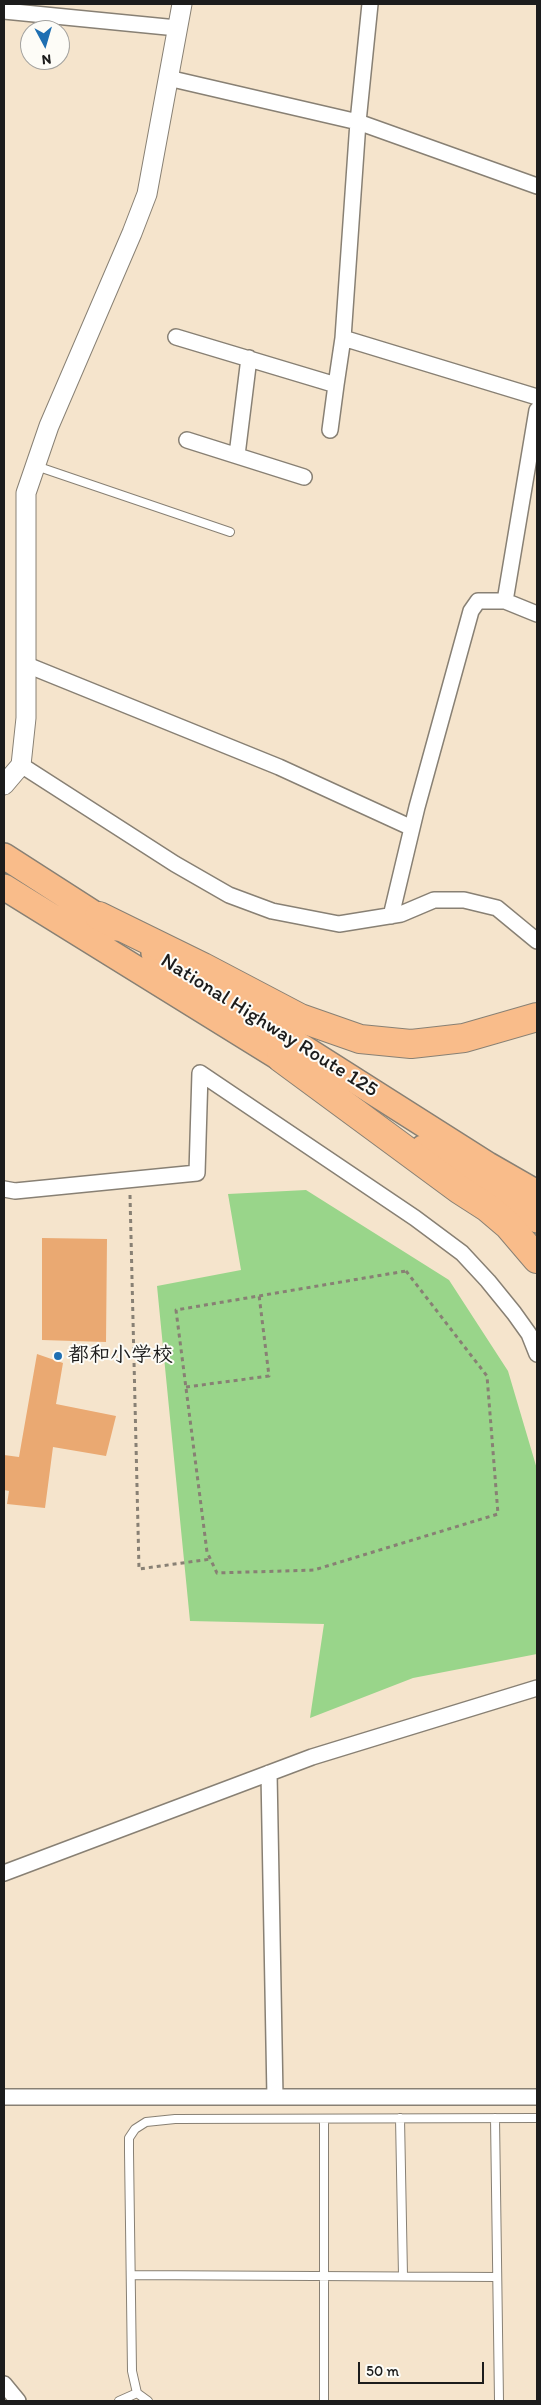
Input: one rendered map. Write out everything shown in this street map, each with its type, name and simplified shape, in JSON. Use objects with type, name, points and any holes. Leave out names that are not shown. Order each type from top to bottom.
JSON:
[{"type":"highway","name":"National Highway Route 125","points":[[4,856],[99,916],[196,981],[537,1194]]},
{"type":"highway","name":"National Highway Route 125","points":[[4,887],[281,1058],[537,1220]]},
{"type":"highway","points":[[99,916],[203,967],[300,1018],[360,1039],[411,1044],[455,1039],[507,1027],[537,1017]]},
{"type":"highway","points":[[281,1058],[460,1190],[488,1208],[508,1225],[537,1259]]},
{"type":"street","points":[[4,783],[21,765],[26,718],[26,493],[49,426],[147,194],[176,28],[182,4]]},
{"type":"street","points":[[330,430],[343,338],[358,122],[370,4]]},
{"type":"street","points":[[14,9],[176,28]]},
{"type":"street","points":[[168,78],[358,122],[537,186]]},
{"type":"street","points":[[176,336],[336,386]]},
{"type":"street","points":[[343,338],[537,397]]},
{"type":"street","points":[[237,455],[249,358]]},
{"type":"street","points":[[505,602],[537,410]]},
{"type":"street","points":[[187,440],[304,477]]},
{"type":"street","points":[[391,916],[412,828],[471,611],[478,601],[505,602],[537,614]]},
{"type":"street","points":[[27,666],[279,767],[412,828]]},
{"type":"street","points":[[21,765],[175,864],[229,895],[272,911],[339,924],[401,914],[434,900],[464,900],[497,908],[537,941]]},
{"type":"street","points":[[4,1189],[15,1191],[197,1173],[200,1073],[415,1218],[462,1253],[514,1313],[529,1334],[537,1354]]},
{"type":"street","points":[[4,1873],[312,1757],[537,1688]]},
{"type":"street","points":[[269,1773],[274,2097]]},
{"type":"street","points":[[4,2097],[537,2097]]},
{"type":"street","points":[[4,2384],[18,2401]]},
{"type":"lane","points":[[34,466],[230,532]]},
{"type":"lane","points":[[400,2118],[403,2276]]},
{"type":"lane","points":[[495,2118],[499,2401]]},
{"type":"lane","points":[[148,2401],[137,2393],[132,2371],[129,2138],[135,2130],[146,2122],[156,2120],[537,2118]]},
{"type":"lane","points":[[324,2119],[324,2401]]},
{"type":"lane","points":[[131,2275],[497,2277]]},
{"type":"lane","points":[[119,2401],[137,2393]]},
{"type":"path","points":[[130,1180],[139,1569],[211,1559]]},
{"type":"path","points":[[406,1271],[487,1376],[498,1514],[314,1570],[217,1573],[211,1559],[207,1552],[176,1310],[406,1271]]},
{"type":"path","points":[[186,1387],[269,1376],[260,1296]]},
{"type":"green space","points":[[306,1190],[449,1280],[508,1371],[537,1469],[537,1654],[413,1678],[310,1718],[324,1624],[190,1621],[157,1286],[241,1270],[228,1194]]},
{"type":"building","points":[[42,1238],[107,1239],[106,1342],[42,1340]]},
{"type":"building","points":[[37,1354],[63,1363],[56,1404],[116,1416],[106,1456],[53,1447],[45,1508],[7,1504],[9,1491],[4,1490],[4,1455],[19,1457]]},
{"type":"place","name":"都和小学校","points":[[58,1356]]}]
